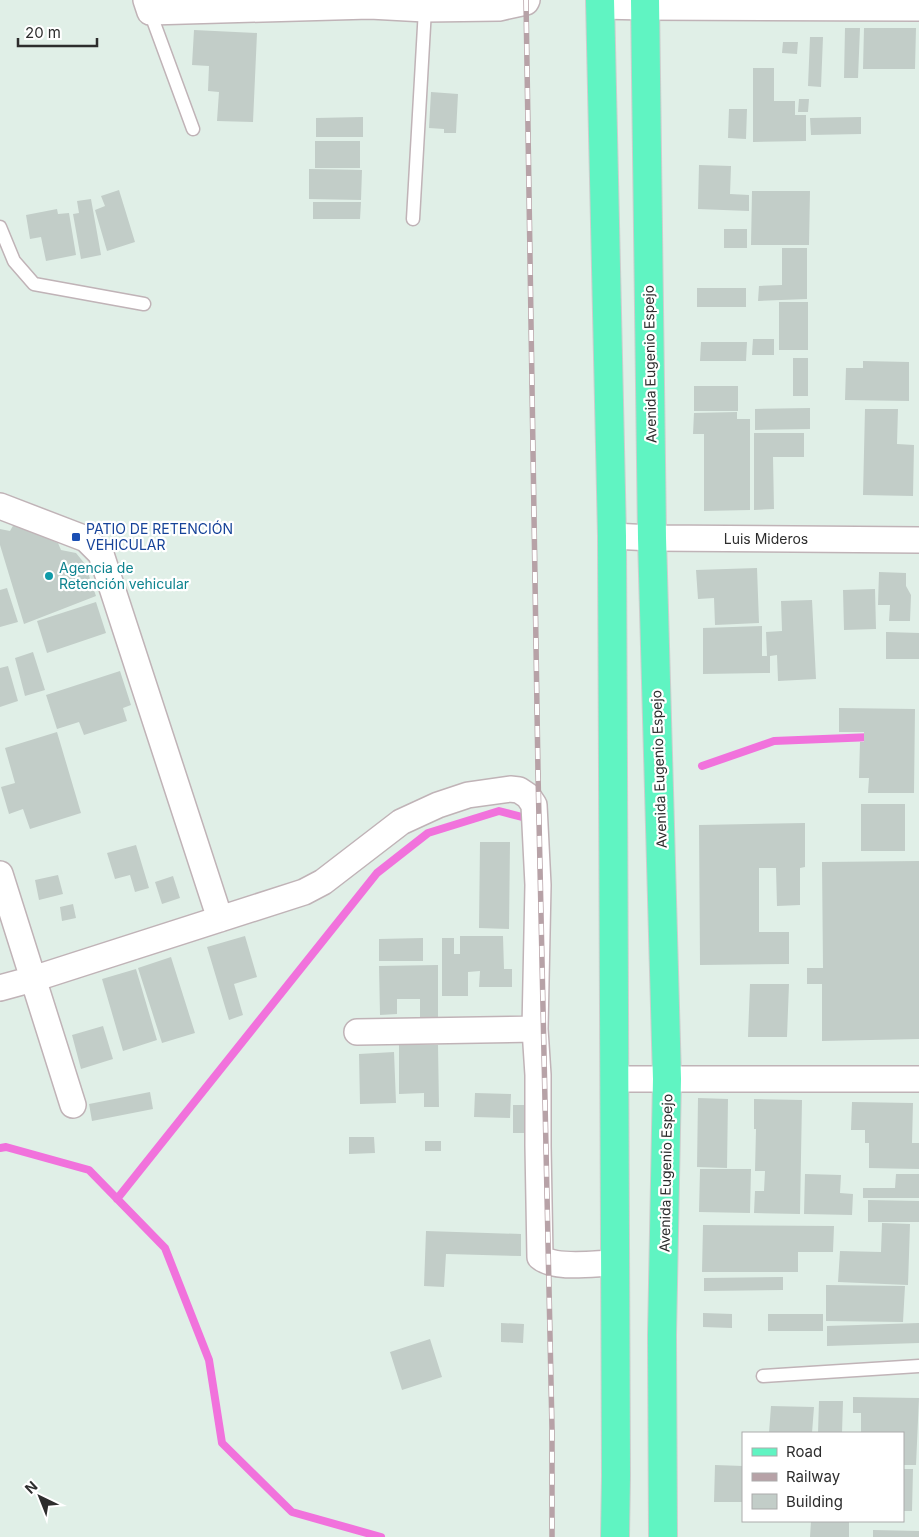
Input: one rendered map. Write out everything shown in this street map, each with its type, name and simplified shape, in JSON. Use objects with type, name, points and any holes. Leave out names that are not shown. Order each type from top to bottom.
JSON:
[{"type":"main road","points":[[600,3],[612,536],[616,1263],[616,1476],[614,1537]]},
{"type":"main road","name":"Avenida Eugenio Espejo","points":[[645,4],[652,538],[667,1079],[662,1335],[664,1537]]},
{"type":"street","points":[[148,6],[369,3],[425,8],[499,8],[526,2],[527,0]]},
{"type":"street","points":[[600,3],[919,8]]},
{"type":"street","points":[[0,506],[86,539],[100,554],[220,919]]},
{"type":"street","name":"Luis Mideros","points":[[612,536],[919,540]]},
{"type":"street","points":[[0,988],[304,892],[317,885],[401,822],[438,805],[468,795],[510,789],[519,790],[528,796],[534,805],[537,834],[536,1029],[540,1257],[548,1262],[567,1264],[616,1263]]},
{"type":"street","points":[[0,874],[73,1105]]},
{"type":"street","points":[[357,1032],[536,1029]]},
{"type":"street","points":[[614,1079],[919,1079]]},
{"type":"lane","points":[[148,6],[193,129]]},
{"type":"lane","points":[[413,219],[425,8]]},
{"type":"lane","points":[[0,227],[14,261],[34,284],[144,304]]},
{"type":"lane","points":[[763,1376],[919,1366]]},
{"type":"building","points":[[845,28],[860,28],[858,78],[844,78]]},
{"type":"building","points":[[864,28],[916,28],[915,69],[863,69]]},
{"type":"building","points":[[194,30],[257,33],[253,122],[217,121],[219,92],[208,91],[209,66],[192,65]]},
{"type":"building","points":[[810,37],[823,37],[821,87],[808,86]]},
{"type":"building","points":[[783,42],[798,42],[797,54],[782,53]]},
{"type":"building","points":[[753,68],[774,68],[774,101],[795,101],[795,115],[806,115],[806,141],[753,142]]},
{"type":"building","points":[[431,92],[458,94],[456,133],[444,133],[444,129],[429,128]]},
{"type":"building","points":[[799,99],[809,99],[808,112],[798,112]]},
{"type":"building","points":[[729,109],[747,109],[746,139],[728,138]]},
{"type":"building","points":[[363,117],[363,137],[316,137],[316,118]]},
{"type":"building","points":[[861,117],[861,134],[811,135],[810,118]]},
{"type":"building","points":[[315,141],[360,141],[360,168],[315,168]]},
{"type":"building","points":[[699,165],[731,166],[730,194],[749,195],[749,211],[698,209]]},
{"type":"building","points":[[309,169],[362,170],[361,200],[309,199]]},
{"type":"building","points":[[119,190],[135,242],[107,251],[95,210],[105,206],[101,196]]},
{"type":"building","points":[[752,191],[810,191],[809,245],[751,245]]},
{"type":"building","points":[[91,199],[101,255],[81,259],[73,214],[79,213],[77,201]]},
{"type":"building","points":[[313,202],[361,202],[360,219],[313,219]]},
{"type":"building","points":[[57,209],[58,214],[69,213],[76,255],[46,261],[41,237],[30,239],[26,215]]},
{"type":"building","points":[[724,229],[747,229],[747,248],[724,248]]},
{"type":"building","points":[[782,248],[807,248],[807,299],[758,301],[759,286],[782,285]]},
{"type":"building","points":[[697,288],[746,288],[746,307],[697,307]]},
{"type":"building","points":[[779,302],[808,302],[808,350],[779,350]]},
{"type":"building","points":[[753,339],[774,339],[774,355],[752,355]]},
{"type":"building","points":[[701,342],[747,342],[746,361],[700,361]]},
{"type":"building","points":[[793,358],[808,358],[808,396],[793,396]]},
{"type":"building","points":[[863,361],[909,362],[909,401],[845,400],[846,368],[863,368]]},
{"type":"building","points":[[694,386],[738,386],[738,411],[694,411]]},
{"type":"building","points":[[810,408],[810,429],[755,430],[755,409]]},
{"type":"building","points":[[865,409],[898,409],[897,444],[914,445],[913,496],[863,495]]},
{"type":"building","points":[[737,412],[737,419],[750,419],[750,510],[704,511],[704,434],[693,434],[694,413]]},
{"type":"building","points":[[754,433],[804,433],[804,457],[773,457],[774,509],[754,510]]},
{"type":"building","name":"Agencia de Retención vehicular","points":[[14,524],[58,543],[61,550],[76,553],[85,564],[96,596],[24,624],[0,545],[0,529],[10,531]]},
{"type":"building","points":[[757,568],[759,623],[715,625],[714,598],[698,599],[696,570]]},
{"type":"building","points":[[879,572],[906,573],[906,586],[911,595],[910,621],[889,621],[890,605],[878,605]]},
{"type":"building","points":[[7,588],[18,622],[0,627],[0,590]]},
{"type":"building","points":[[875,589],[876,629],[844,630],[843,590]]},
{"type":"building","points":[[812,600],[816,679],[778,681],[777,655],[770,656],[770,673],[703,674],[703,628],[762,626],[762,656],[767,656],[766,632],[782,631],[781,601]]},
{"type":"building","points":[[96,602],[106,633],[47,653],[37,621]]},
{"type":"building","points":[[886,632],[919,633],[919,659],[886,659]]},
{"type":"building","points":[[33,652],[45,690],[25,696],[15,658]]},
{"type":"building","points":[[8,666],[18,701],[0,707],[0,668]]},
{"type":"building","points":[[120,671],[131,705],[123,708],[127,721],[84,735],[79,722],[57,729],[46,695]]},
{"type":"building","points":[[839,708],[915,709],[914,793],[868,793],[869,778],[859,778],[860,742],[864,742],[864,732],[839,732]]},
{"type":"building","points":[[57,732],[81,813],[30,829],[23,809],[9,814],[1,787],[15,783],[5,748]]},
{"type":"building","points":[[861,804],[905,804],[905,851],[861,851]]},
{"type":"building","points":[[805,823],[805,867],[800,868],[800,905],[777,906],[776,868],[759,868],[759,932],[789,932],[789,964],[700,965],[699,825]]},
{"type":"building","points":[[480,842],[510,842],[509,929],[479,928]]},
{"type":"building","points":[[136,845],[149,888],[135,892],[130,875],[115,879],[107,853]]},
{"type":"building","points":[[919,861],[919,1039],[822,1041],[822,984],[807,984],[807,968],[823,968],[822,862]]},
{"type":"building","points":[[58,875],[63,894],[39,900],[35,880]]},
{"type":"building","points":[[173,876],[180,898],[162,904],[155,882]]},
{"type":"building","points":[[73,904],[76,918],[62,921],[60,907]]},
{"type":"building","points":[[245,936],[257,977],[234,984],[243,1015],[229,1020],[207,947]]},
{"type":"building","points":[[460,936],[503,936],[504,969],[512,969],[512,987],[479,987],[480,971],[468,972],[468,996],[442,996],[442,938],[454,938],[454,954],[460,954]]},
{"type":"building","points":[[423,938],[423,961],[379,961],[379,939]]},
{"type":"building","points":[[171,957],[195,1033],[162,1043],[138,968]]},
{"type":"building","points":[[438,965],[438,1018],[420,1018],[420,999],[397,999],[397,1014],[380,1015],[379,966]]},
{"type":"building","points":[[136,969],[157,1040],[123,1051],[102,979]]},
{"type":"building","points":[[750,984],[789,984],[787,1037],[748,1037]]},
{"type":"building","points":[[103,1026],[113,1059],[81,1069],[72,1035]]},
{"type":"building","points":[[399,1045],[438,1045],[439,1107],[424,1107],[424,1093],[399,1094]]},
{"type":"building","points":[[394,1052],[396,1103],[360,1104],[359,1054]]},
{"type":"building","points":[[150,1092],[153,1109],[92,1121],[89,1104]]},
{"type":"building","points":[[475,1093],[511,1094],[510,1118],[474,1117]]},
{"type":"building","points":[[698,1098],[728,1099],[727,1168],[697,1167]]},
{"type":"building","points":[[754,1099],[802,1100],[800,1214],[754,1213],[755,1191],[764,1191],[765,1171],[755,1171],[756,1129],[754,1129]]},
{"type":"building","points":[[852,1102],[913,1103],[912,1143],[919,1143],[919,1169],[869,1168],[869,1143],[865,1143],[865,1130],[851,1130]]},
{"type":"building","points":[[513,1105],[527,1105],[527,1133],[513,1133]]},
{"type":"building","points":[[349,1137],[374,1137],[375,1153],[349,1154]]},
{"type":"building","points":[[425,1141],[441,1141],[441,1151],[425,1151]]},
{"type":"building","points":[[700,1169],[751,1169],[750,1213],[699,1212]]},
{"type":"building","points":[[805,1174],[841,1175],[840,1193],[853,1194],[852,1215],[804,1214]]},
{"type":"building","points":[[896,1174],[919,1174],[919,1198],[863,1198],[863,1188],[895,1188]]},
{"type":"building","points":[[868,1200],[919,1201],[919,1222],[868,1222]]},
{"type":"building","points":[[882,1223],[910,1224],[908,1285],[838,1282],[840,1251],[881,1252]]},
{"type":"building","points":[[703,1225],[834,1226],[833,1252],[798,1252],[798,1272],[702,1272]]},
{"type":"building","points":[[426,1231],[521,1234],[521,1256],[446,1254],[444,1287],[424,1286]]},
{"type":"building","points":[[783,1277],[783,1290],[704,1291],[704,1278]]},
{"type":"building","points":[[826,1285],[905,1286],[903,1322],[826,1321]]},
{"type":"building","points":[[703,1313],[732,1314],[732,1328],[703,1327]]},
{"type":"building","points":[[768,1314],[823,1314],[823,1331],[768,1331]]},
{"type":"building","points":[[501,1323],[524,1324],[523,1343],[501,1342]]},
{"type":"building","points":[[919,1323],[919,1343],[827,1346],[827,1326]]},
{"type":"building","points":[[430,1339],[442,1377],[402,1390],[390,1352]]},
{"type":"building","points":[[853,1397],[919,1398],[916,1465],[904,1465],[904,1432],[861,1432],[861,1413],[853,1413]]},
{"type":"building","points":[[819,1401],[843,1401],[842,1432],[818,1432]]},
{"type":"building","points":[[771,1406],[814,1407],[812,1432],[769,1432]]},
{"type":"building","points":[[715,1465],[742,1466],[742,1502],[714,1502]]},
{"type":"building","points":[[904,1469],[913,1469],[912,1511],[904,1511]]},
{"type":"building","points":[[811,1522],[849,1522],[849,1537],[810,1537]]},
{"type":"building","points":[[873,1530],[919,1531],[919,1537],[873,1537]]},
{"type":"waterway","points":[[702,766],[774,741],[872,737]]},
{"type":"waterway","points":[[117,1199],[377,873],[428,833],[499,811],[530,819]]},
{"type":"waterway","points":[[0,1148],[6,1147],[89,1170],[165,1248],[209,1360],[222,1443],[292,1512],[381,1537]]},
{"type":"railway","points":[[526,0],[538,773],[552,1429],[552,1537]]},
{"type":"place","name":"PATIO DE RETENCIÓN VEHICULAR","points":[[76,537]]},
{"type":"place","name":"Agencia de Retención vehicular","points":[[49,576]]}]
